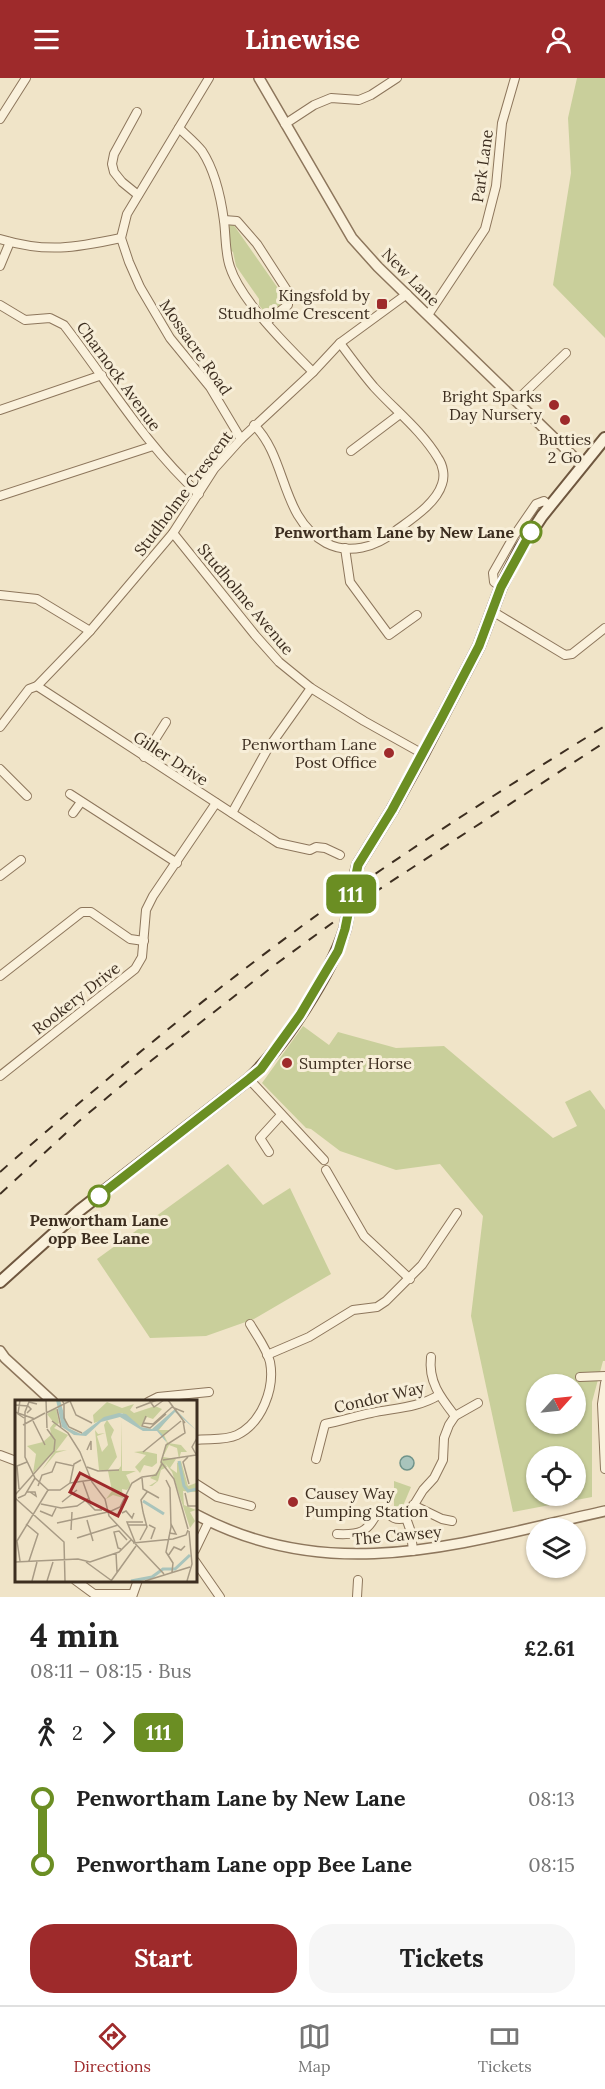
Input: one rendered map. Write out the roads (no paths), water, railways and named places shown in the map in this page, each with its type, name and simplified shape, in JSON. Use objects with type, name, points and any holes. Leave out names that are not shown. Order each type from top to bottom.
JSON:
[{"type":"main road","points":[[0,1282],[80,1210],[261,1069],[300,1015],[338,951],[345,929],[358,865],[423,754],[479,646],[501,587],[521,548],[550,506],[605,438]]},
{"type":"street","points":[[0,119],[26,78]]},
{"type":"street","points":[[0,239],[36,247],[64,249],[121,238],[127,214],[208,78]]},
{"type":"street","name":"New Lane","points":[[259,78],[351,238],[582,465]]},
{"type":"street","points":[[285,124],[314,105],[331,98],[358,100],[397,78]]},
{"type":"street","name":"Park Lane","points":[[428,315],[484,229],[496,186],[502,123],[515,78]]},
{"type":"street","points":[[0,99],[8,106]]},
{"type":"street","points":[[137,112],[114,154],[112,164],[114,172],[122,182],[138,195]]},
{"type":"street","points":[[179,128],[201,150],[212,170],[224,220],[230,268],[247,297],[266,322],[313,372]]},
{"type":"street","points":[[224,220],[237,221],[256,244],[288,292],[288,305],[266,322]]},
{"type":"street","name":"Mossacre Road","points":[[121,238],[129,262],[154,313],[170,338],[210,387],[241,439]]},
{"type":"street","points":[[0,266],[10,242]]},
{"type":"street","name":"Studholme Crescent","points":[[0,726],[29,689],[36,686],[90,631],[173,533],[214,470],[254,425],[313,372],[340,343],[407,294]]},
{"type":"street","name":"Charnock Avenue","points":[[0,304],[25,320],[50,318],[64,325],[153,446],[175,472],[199,494]]},
{"type":"street","points":[[254,425],[270,446],[292,506],[313,533],[327,543],[345,548],[366,548],[387,538],[432,500],[442,484],[443,470],[439,458],[418,432],[372,385],[340,343]]},
{"type":"street","points":[[516,401],[566,353]]},
{"type":"street","points":[[0,410],[102,375]]},
{"type":"street","points":[[351,451],[400,414]]},
{"type":"street","points":[[0,496],[153,446]]},
{"type":"street","name":"Studholme Avenue","points":[[173,533],[279,662],[311,688],[423,754]]},
{"type":"street","points":[[345,548],[350,582],[389,635],[417,615]]},
{"type":"street","points":[[0,595],[36,599],[90,631]]},
{"type":"street","points":[[492,611],[565,655],[572,654],[605,628]]},
{"type":"street","name":"Giller Drive","points":[[36,686],[278,843],[310,850],[316,847],[325,848],[340,855]]},
{"type":"street","points":[[232,813],[267,750],[311,688]]},
{"type":"street","points":[[144,757],[166,722]]},
{"type":"street","points":[[0,769],[27,796]]},
{"type":"street","points":[[70,794],[177,863]]},
{"type":"street","points":[[73,813],[81,802]]},
{"type":"street","name":"Rookery Drive","points":[[0,1076],[135,969],[142,957],[146,910],[153,896],[216,803]]},
{"type":"street","points":[[0,876],[21,860]]},
{"type":"street","points":[[0,976],[82,912],[91,912],[130,939],[144,941]]},
{"type":"street","points":[[249,1079],[324,1160]]},
{"type":"street","points":[[269,1152],[260,1138],[281,1115]]},
{"type":"street","points":[[326,1170],[364,1236],[410,1279]]},
{"type":"street","points":[[267,1355],[309,1337],[353,1310],[377,1307],[386,1301],[410,1279],[439,1243],[454,1216],[444,1212]]},
{"type":"street","points":[[196,1440],[238,1435],[262,1409],[269,1392],[271,1376],[267,1355],[250,1324]]},
{"type":"street","points":[[2,1355],[51,1400]]},
{"type":"street","points":[[431,1357],[430,1369],[439,1395],[455,1416]]},
{"type":"street","points":[[586,1377],[605,1376]]},
{"type":"street","points":[[605,1383],[602,1404],[605,1469]]},
{"type":"street","points":[[152,1400],[158,1397],[209,1392]]},
{"type":"street","name":"Condor Way","points":[[316,1459],[325,1424],[409,1407],[439,1395]]},
{"type":"street","points":[[337,1534],[360,1533],[369,1527],[378,1511],[385,1509],[390,1516],[399,1520],[406,1518],[423,1490],[434,1478],[443,1460],[444,1438],[448,1425],[455,1416],[478,1403]]},
{"type":"street","points":[[0,1455],[15,1461]]},
{"type":"street","points":[[196,1484],[217,1497],[251,1506]]},
{"type":"street","points":[[413,1505],[432,1515],[452,1521]]},
{"type":"street","name":"The Cawsey","points":[[196,1515],[267,1542],[299,1549],[359,1555],[449,1546],[605,1511]]},
{"type":"street","points":[[406,1518],[411,1532],[413,1551]]},
{"type":"street","points":[[196,1548],[208,1521]]},
{"type":"street","points":[[196,1562],[220,1597]]},
{"type":"street","points":[[357,1597],[358,1580]]},
{"type":"street","points":[[76,1582],[94,1594],[132,1596],[138,1582]]},
{"type":"water","points":[[404,1456],[410,1456],[414,1463],[410,1470],[404,1470],[400,1466],[400,1460]]},
{"type":"railway","points":[[0,1172],[178,1021],[317,915],[454,821],[605,726]]},
{"type":"railway","points":[[0,1194],[78,1122],[152,1060],[276,964],[372,894],[605,742]]},
{"type":"place","name":"Kingsfold by Studholme Crescent","points":[[382,304]]},
{"type":"place","name":"Bright Sparks Day Nursery","points":[[554,405]]},
{"type":"place","name":"Butties 2 Go","points":[[565,420]]},
{"type":"place","name":"Penwortham Lane by New Lane","points":[[531,532]]},
{"type":"place","name":"Penwortham Lane Post Office","points":[[389,753]]},
{"type":"place","name":"Sumpter Horse","points":[[287,1063]]},
{"type":"place","name":"Penwortham Lane opp Bee Lane","points":[[99,1196]]},
{"type":"place","name":"Causey Way Pumping Station","points":[[293,1502]]}]
